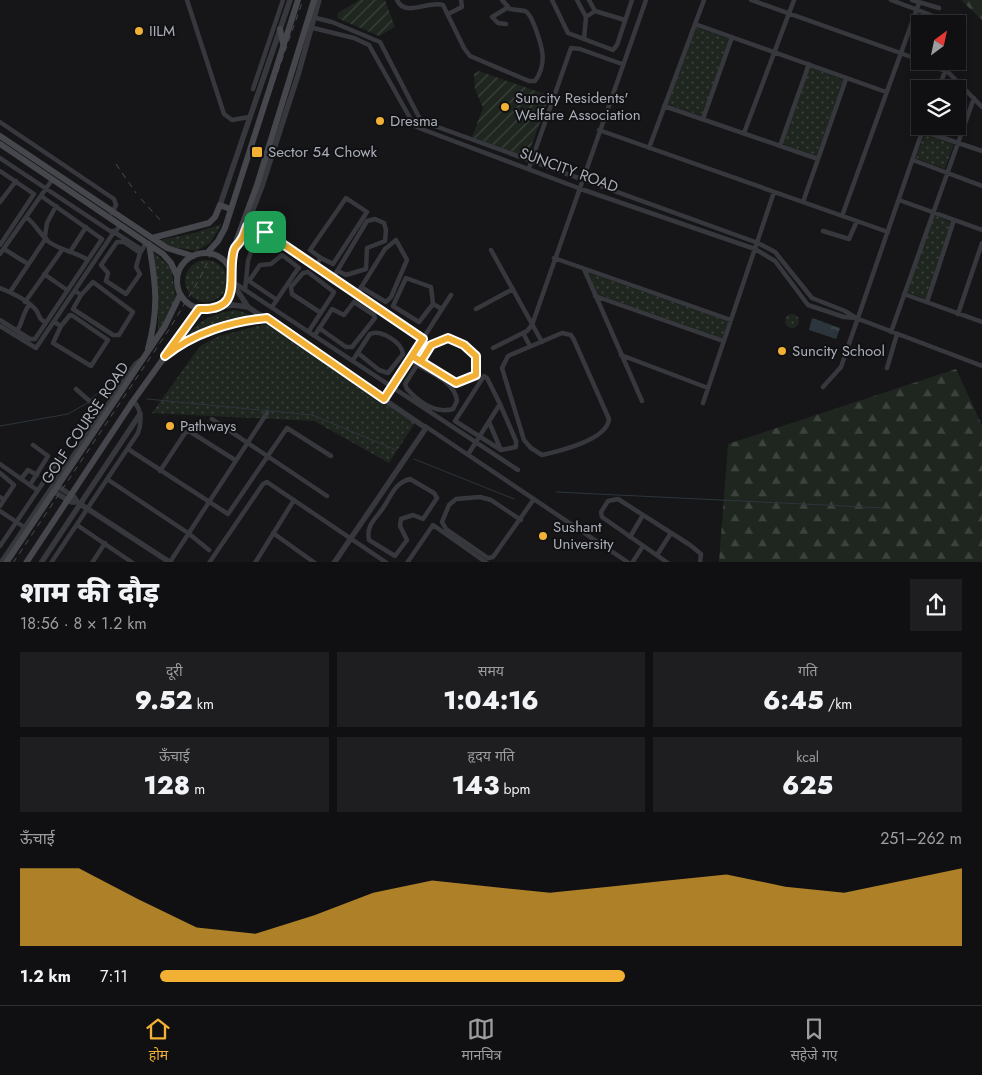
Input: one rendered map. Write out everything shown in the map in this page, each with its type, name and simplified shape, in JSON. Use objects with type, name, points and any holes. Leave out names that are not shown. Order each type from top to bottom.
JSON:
[{"type":"main road","points":[[3,146],[120,225],[149,242],[178,253],[193,256],[207,253],[218,241],[230,209],[298,0]]},
{"type":"main road","points":[[193,256],[182,264],[177,276],[177,286],[180,295],[192,306],[199,309],[217,307],[227,298],[233,283],[234,248],[308,27],[314,0]]},
{"type":"main road","points":[[280,29],[283,45]]},
{"type":"main road","points":[[0,136],[112,213],[149,242],[171,263],[177,276]]},
{"type":"main road","points":[[149,242],[209,223],[215,217],[220,205],[230,209]]},
{"type":"main road","points":[[144,357],[155,322],[156,302],[149,242]]},
{"type":"main road","points":[[207,253],[222,260],[232,273]]},
{"type":"main road","name":"GOLF COURSE ROAD","points":[[6,562],[27,528],[165,326],[180,295]]},
{"type":"main road","name":"GOLF COURSE ROAD","points":[[26,562],[133,401],[199,309]]},
{"type":"main road","points":[[165,356],[178,346],[235,322],[267,318]]},
{"type":"street","points":[[187,0],[224,114],[232,120],[249,117]]},
{"type":"street","points":[[253,89],[284,0]]},
{"type":"street","points":[[220,205],[290,0]]},
{"type":"street","points":[[319,0],[311,16],[341,25],[380,42],[419,118],[423,122],[758,243],[775,252],[812,298],[845,310],[856,318],[981,367]]},
{"type":"street","points":[[397,0],[402,6],[410,8],[434,4],[444,7]]},
{"type":"street","points":[[445,0],[444,7],[464,48],[470,56],[529,81],[535,81],[544,58],[542,44],[528,12],[507,8],[492,17],[498,23],[506,24]]},
{"type":"street","points":[[448,14],[462,7],[461,0]]},
{"type":"street","points":[[502,0],[507,8]]},
{"type":"street","points":[[552,0],[568,33],[613,50],[618,45],[632,0]]},
{"type":"street","points":[[577,0],[586,18],[584,39]]},
{"type":"street","points":[[589,0],[595,11],[625,20]]},
{"type":"street","points":[[493,348],[523,333],[532,325],[646,0]]},
{"type":"street","points":[[649,148],[704,0]]},
{"type":"street","points":[[751,0],[911,57]]},
{"type":"street","points":[[744,133],[794,0]]},
{"type":"street","points":[[892,0],[930,15]]},
{"type":"street","points":[[912,0],[939,8]]},
{"type":"street","points":[[842,216],[919,3]]},
{"type":"street","points":[[586,18],[595,11]]},
{"type":"street","points":[[695,24],[886,92]]},
{"type":"street","points":[[234,248],[241,240],[247,226],[298,75],[308,27]]},
{"type":"street","name":"SUNCITY ROAD","points":[[308,27],[354,38],[369,45],[418,128],[581,189],[756,250],[775,262],[808,305],[844,318],[856,318]]},
{"type":"street","points":[[703,119],[732,37]]},
{"type":"street","points":[[529,168],[570,48],[580,48],[622,64]]},
{"type":"street","points":[[780,146],[809,64]]},
{"type":"street","points":[[942,80],[946,70],[982,107]]},
{"type":"street","points":[[803,202],[846,79]]},
{"type":"street","points":[[891,332],[974,98]]},
{"type":"street","points":[[664,106],[818,159]]},
{"type":"street","points":[[0,122],[114,199],[116,206],[112,213]]},
{"type":"street","points":[[600,130],[888,232]]},
{"type":"street","points":[[823,387],[838,373],[922,135]]},
{"type":"street","points":[[941,135],[982,151]]},
{"type":"street","points":[[3,146],[0,158],[141,251]]},
{"type":"street","points":[[913,160],[982,186]]},
{"type":"street","points":[[0,171],[34,194],[2,247],[0,254]]},
{"type":"street","points":[[2,247],[52,180]]},
{"type":"street","points":[[0,202],[16,181]]},
{"type":"street","points":[[703,403],[774,192]]},
{"type":"street","points":[[0,320],[33,340],[102,238],[41,196]]},
{"type":"street","points":[[346,198],[366,212],[333,264],[321,258],[310,250],[346,198]]},
{"type":"street","points":[[899,200],[982,230]]},
{"type":"street","points":[[10,292],[45,237],[47,223],[56,206]]},
{"type":"street","points":[[26,217],[34,223],[37,231],[62,250],[77,253],[88,260]]},
{"type":"street","points":[[333,278],[367,221],[373,219],[384,223],[386,230],[385,241],[367,248],[366,269],[346,275],[338,271]]},
{"type":"street","points":[[927,302],[954,220]]},
{"type":"street","points":[[823,231],[849,239],[857,222]]},
{"type":"street","points":[[0,326],[35,349],[120,225]]},
{"type":"street","points":[[247,226],[278,239],[423,339]]},
{"type":"street","points":[[70,252],[86,227]]},
{"type":"street","points":[[245,290],[248,261],[258,229]]},
{"type":"street","points":[[357,294],[385,249],[396,240],[407,260],[391,297],[386,302],[362,287]]},
{"type":"street","points":[[141,251],[124,242],[117,242],[101,265],[108,273],[106,281],[126,294],[129,292],[140,274],[136,267],[141,251],[149,242]]},
{"type":"street","points":[[958,314],[982,243]]},
{"type":"street","points":[[2,247],[28,264]]},
{"type":"street","points":[[17,331],[22,324],[22,316],[27,304],[44,274],[62,250]]},
{"type":"street","points":[[490,250],[542,342]]},
{"type":"street","points":[[272,307],[277,300],[298,268],[282,255],[272,264],[260,265],[249,281],[277,300]]},
{"type":"street","points":[[315,266],[321,258]]},
{"type":"street","points":[[554,258],[731,320]]},
{"type":"street","points":[[584,269],[594,296],[642,402]]},
{"type":"street","points":[[309,331],[321,313],[333,294],[332,288],[308,272],[303,273],[291,287],[292,294],[321,313]]},
{"type":"street","points":[[44,274],[67,290]]},
{"type":"street","points":[[434,304],[419,322],[393,306],[406,278],[431,287],[434,304],[442,309]]},
{"type":"street","points":[[93,282],[128,308],[133,315],[116,337],[73,309],[81,294],[93,282]]},
{"type":"street","points":[[233,283],[353,360],[483,449],[518,470]]},
{"type":"street","points":[[233,283],[248,307]]},
{"type":"street","points":[[476,309],[513,289]]},
{"type":"street","points":[[1,290],[10,292],[36,310],[39,318],[45,322]]},
{"type":"street","points":[[75,291],[81,294]]},
{"type":"street","points":[[384,399],[451,294]]},
{"type":"street","points":[[904,294],[982,322]]},
{"type":"street","points":[[594,296],[724,341]]},
{"type":"street","points":[[315,335],[319,328],[332,308],[344,315],[354,302],[374,315],[360,340],[352,348],[319,328]]},
{"type":"street","points":[[217,307],[233,305],[248,307],[267,318],[384,399],[469,453],[534,499],[631,562],[643,546]]},
{"type":"street","points":[[70,315],[108,340],[91,366],[53,343],[61,326],[70,315]]},
{"type":"street","points":[[54,322],[61,326]]},
{"type":"street","points":[[353,360],[370,334],[377,332],[400,345],[403,354],[388,373],[379,370],[358,353]]},
{"type":"street","points":[[523,333],[530,346]]},
{"type":"street","points":[[562,334],[571,335],[610,419],[605,429],[573,448],[542,455],[531,448],[524,440],[502,368],[508,356],[542,342],[562,334]]},
{"type":"street","points":[[887,368],[897,334]]},
{"type":"street","points":[[411,358],[419,363],[456,383],[476,375],[476,356],[450,338],[431,345],[419,363],[405,384],[407,389],[436,410],[444,412],[454,410],[457,400],[452,387],[419,363]]},
{"type":"street","points":[[621,355],[708,388]]},
{"type":"street","points":[[482,377],[487,378],[517,444],[514,448],[500,450],[479,437],[454,420],[482,377]]},
{"type":"street","points":[[1,562],[27,528],[104,414],[76,389]]},
{"type":"street","points":[[51,562],[140,429],[140,414],[138,407],[133,401]]},
{"type":"street","points":[[469,453],[500,404]]},
{"type":"street","points":[[55,489],[88,508],[166,561],[188,533],[267,413]]},
{"type":"street","points":[[41,562],[78,503],[140,414]]},
{"type":"street","points":[[212,419],[327,496]]},
{"type":"street","points":[[489,422],[500,450]]},
{"type":"street","points":[[334,562],[425,432],[425,426]]},
{"type":"street","points":[[128,449],[228,514],[286,428],[331,456]]},
{"type":"street","points":[[160,471],[185,433],[189,431],[235,460]]},
{"type":"street","points":[[477,459],[488,442]]},
{"type":"street","points":[[30,485],[48,456],[33,445]]},
{"type":"street","points":[[0,546],[64,452]]},
{"type":"street","points":[[0,464],[37,490]]},
{"type":"street","points":[[21,479],[28,470],[37,475]]},
{"type":"street","points":[[0,473],[14,485],[2,498],[0,506]]},
{"type":"street","points":[[107,479],[188,533],[209,550]]},
{"type":"street","points":[[410,479],[434,493],[437,498],[423,519],[413,515],[401,519],[400,526],[407,540],[395,556],[370,540],[369,526],[385,504],[396,487],[403,481],[410,479]]},
{"type":"street","points":[[209,562],[264,483],[269,483],[379,560],[387,562]]},
{"type":"street","points":[[521,520],[491,500],[480,497],[456,499],[449,505],[442,522],[446,529],[488,558],[493,557],[521,520],[534,499]]},
{"type":"street","points":[[668,562],[602,517],[601,512],[608,501],[618,499],[698,550],[701,554],[700,562]]},
{"type":"street","points":[[255,562],[294,500]]},
{"type":"street","points":[[376,502],[385,504]]},
{"type":"street","points":[[376,502],[382,510]]},
{"type":"street","points":[[0,510],[27,528]]},
{"type":"street","points":[[630,537],[643,515]]},
{"type":"street","points":[[77,525],[133,562]]},
{"type":"street","points":[[407,562],[433,525],[487,562]]},
{"type":"street","points":[[657,555],[671,533]]},
{"type":"street","points":[[273,534],[314,562]]},
{"type":"street","points":[[92,562],[105,543]]},
{"type":"green space","points":[[359,0],[385,0],[395,27],[379,36],[337,18],[338,13]]},
{"type":"green space","points":[[961,0],[982,0],[982,20]]},
{"type":"green space","points":[[696,27],[729,39],[702,116],[667,104]]},
{"type":"green space","points":[[810,67],[843,80],[817,156],[783,144]]},
{"type":"green space","points":[[479,71],[550,96],[527,157],[472,137],[483,108],[475,89],[474,74]]},
{"type":"green space","points":[[924,135],[954,144],[945,169],[916,158]]},
{"type":"green space","points":[[934,215],[951,222],[926,299],[907,292]]},
{"type":"green space","points":[[222,224],[210,243],[196,251],[169,246],[160,240],[194,233]]},
{"type":"green space","points":[[154,253],[171,267],[176,299],[158,333],[158,292]]},
{"type":"green space","points":[[210,260],[218,263],[224,269],[227,281],[224,293],[218,299],[202,302],[194,299],[188,293],[185,277],[188,269],[194,263]]},
{"type":"green space","points":[[589,273],[728,321],[722,339],[597,294]]},
{"type":"green space","points":[[236,310],[254,316],[226,322],[183,340],[188,333],[206,319],[220,313]]},
{"type":"green space","points":[[792,314],[797,316],[799,321],[797,326],[792,328],[787,326],[785,321],[787,316]]},
{"type":"green space","points":[[266,324],[415,423],[389,463],[314,421],[152,413],[200,346],[219,336]]},
{"type":"green space","points":[[956,369],[982,425],[982,562],[719,562],[728,444]]},
{"type":"water","points":[[812,318],[840,328],[836,339],[809,330]]},
{"type":"waterway","points":[[91,399],[108,384],[114,382]]},
{"type":"waterway","points":[[147,399],[312,415],[396,450]]},
{"type":"waterway","points":[[0,426],[68,414],[89,402]]},
{"type":"waterway","points":[[414,459],[514,499]]},
{"type":"waterway","points":[[556,492],[885,508]]},
{"type":"railway","points":[[14,562],[170,328],[200,278],[222,230],[303,0]]},
{"type":"railway","points":[[116,164],[136,193]]},
{"type":"railway","points":[[141,199],[162,222]]},
{"type":"place","name":"IILM","points":[[139,31]]},
{"type":"place","name":"Suncity Residents' Welfare Association","points":[[505,107]]},
{"type":"place","name":"Dresma","points":[[380,121]]},
{"type":"place","name":"Sector 54 Chowk","points":[[257,152]]},
{"type":"place","name":"Suncity School","points":[[782,351]]},
{"type":"place","name":"Pathways","points":[[170,426]]},
{"type":"place","name":"Sushant University","points":[[543,536]]},
{"type":"route","points":[[265,232],[247,226],[241,240],[234,248],[231,292],[223,303],[217,307],[199,309],[165,356],[178,346],[235,322],[267,318],[384,399],[412,356],[421,361],[431,345],[448,338],[464,345],[476,356],[476,375],[461,383],[456,383],[412,356],[423,339],[265,232]]}]
